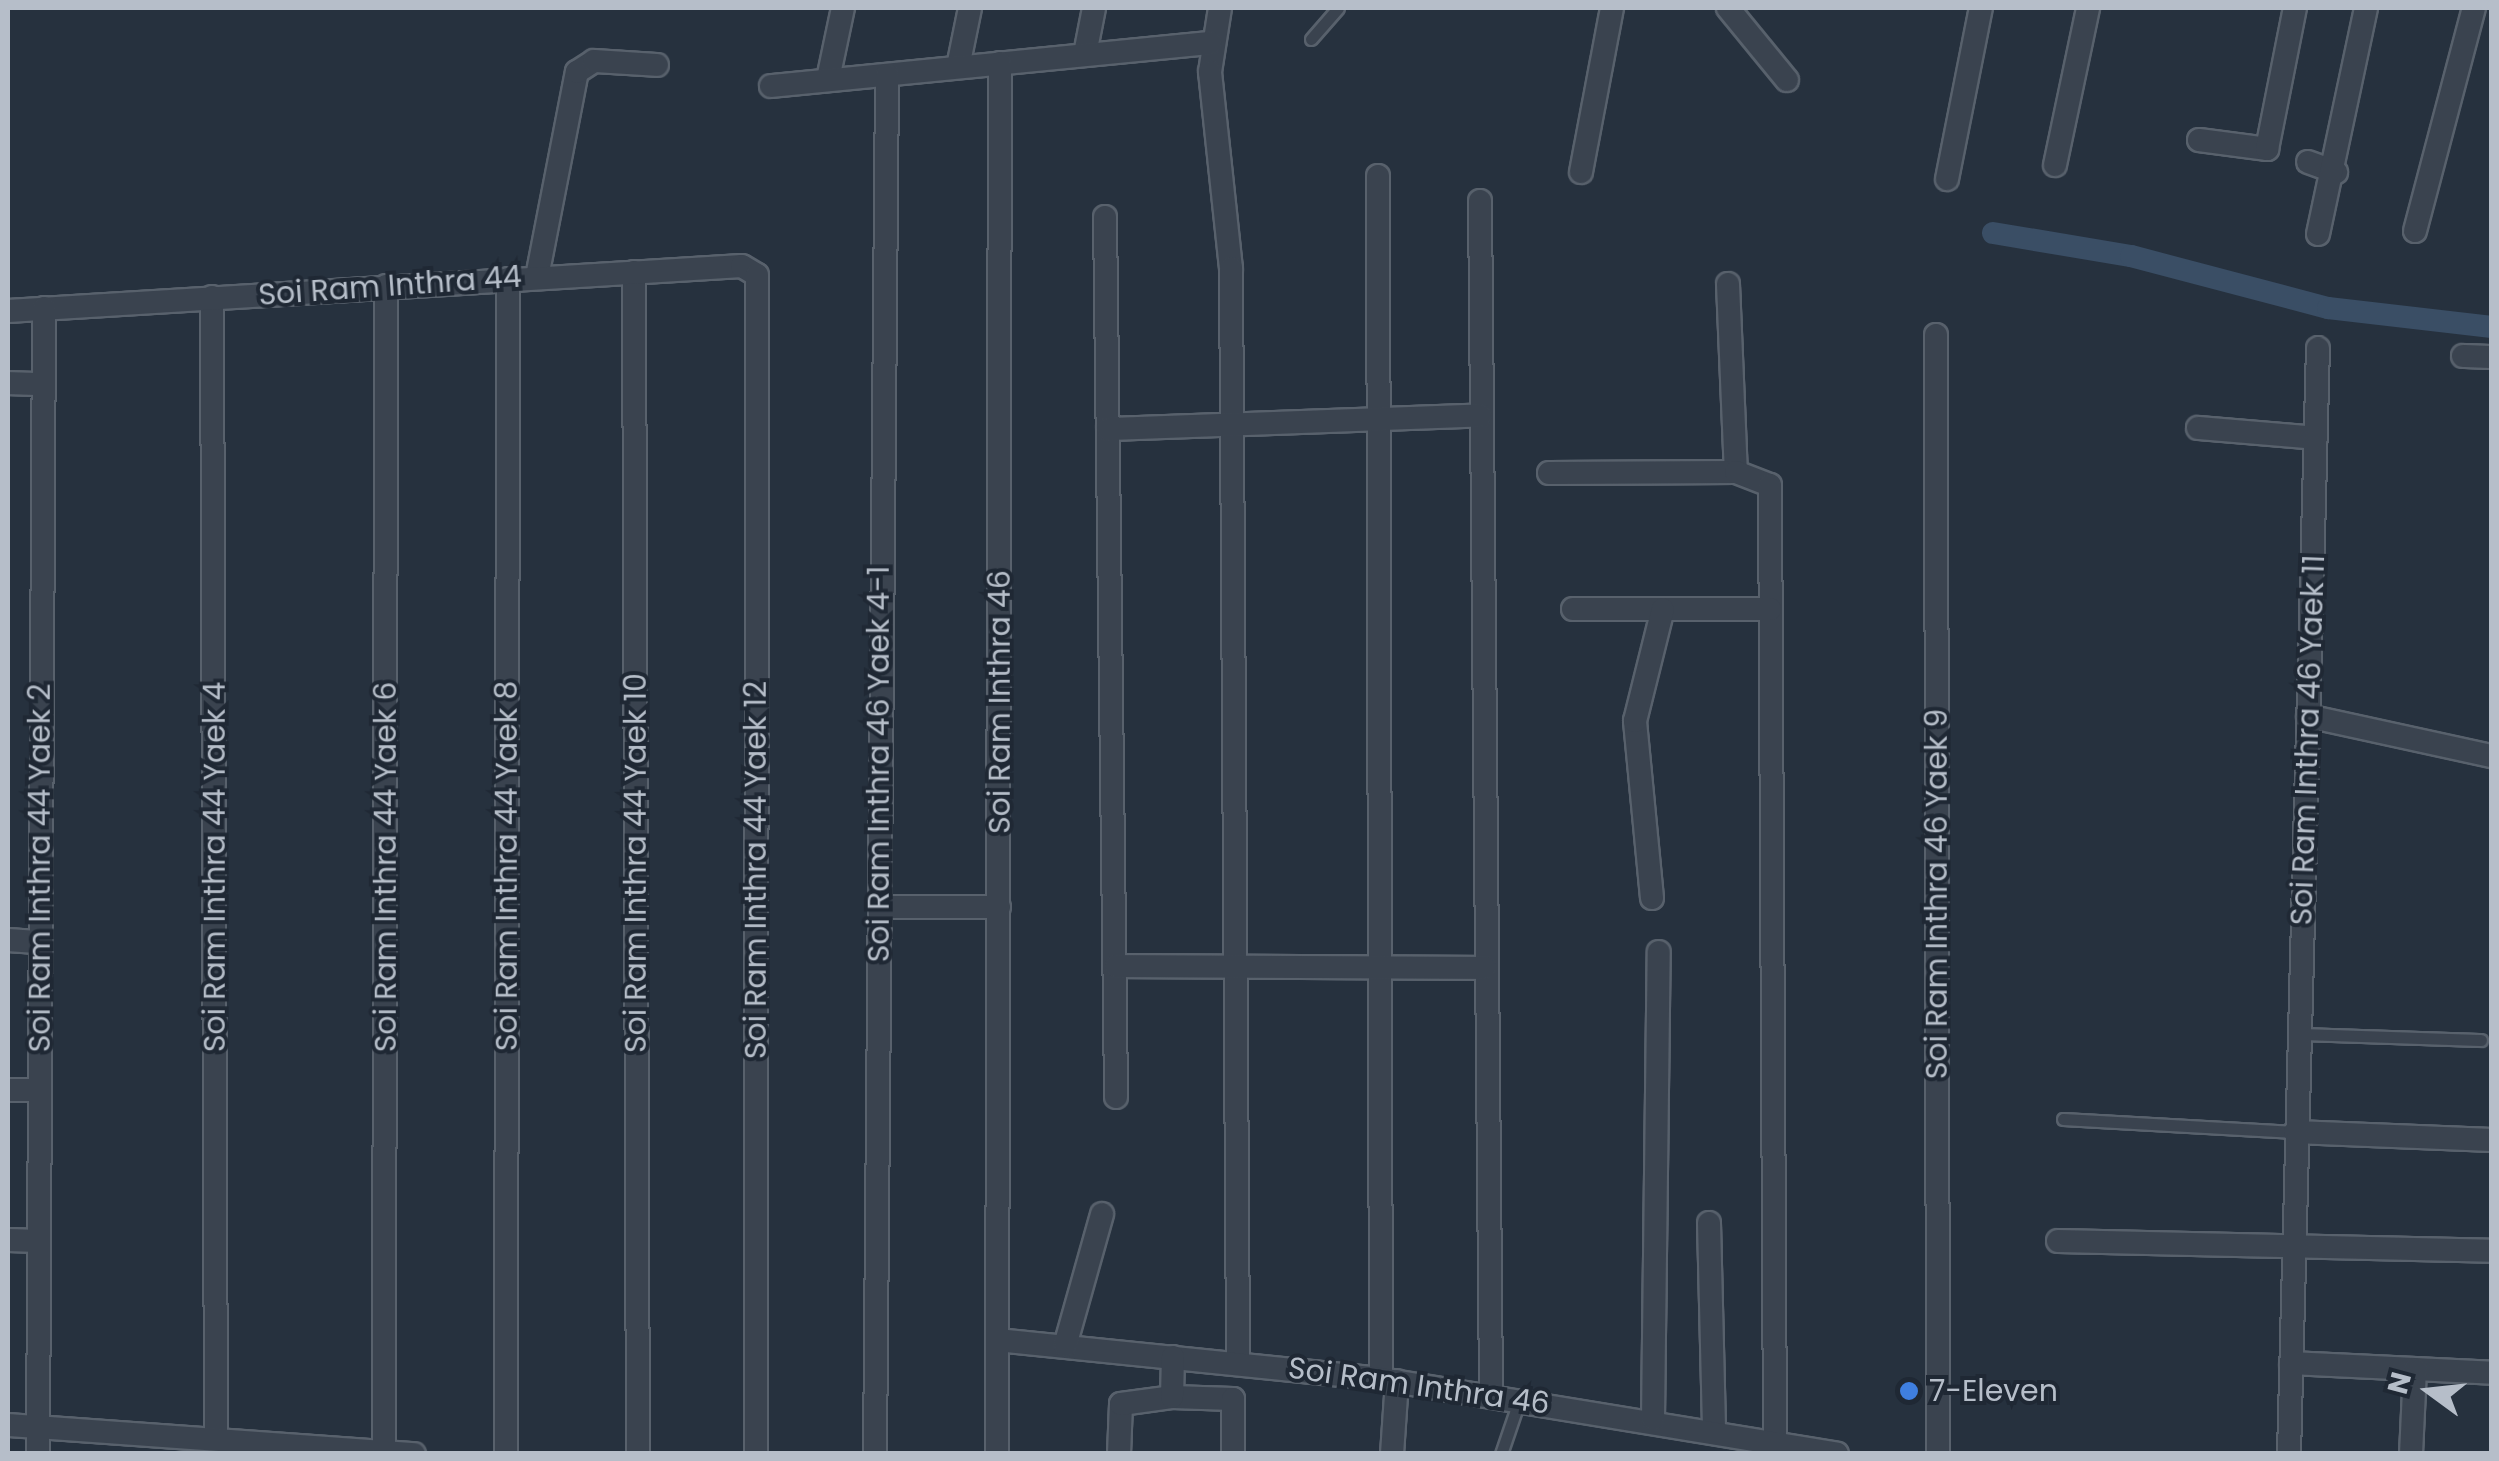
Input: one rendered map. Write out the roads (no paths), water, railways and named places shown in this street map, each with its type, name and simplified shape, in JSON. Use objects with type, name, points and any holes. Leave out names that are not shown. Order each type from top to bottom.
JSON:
[{"type":"street","points":[[828,79],[843,8]]},
{"type":"street","points":[[958,67],[970,8]]},
{"type":"street","points":[[1084,54],[1094,8]]},
{"type":"street","points":[[1220,8],[1210,43],[1230,228],[1238,1362]]},
{"type":"street","points":[[1580,172],[1612,8]]},
{"type":"street","points":[[1728,8],[1786,80]]},
{"type":"street","points":[[1946,179],[1981,8]]},
{"type":"street","points":[[2054,166],[2088,8]]},
{"type":"street","points":[[2199,140],[2267,149],[2294,8]]},
{"type":"street","points":[[2318,234],[2336,172],[2366,8]]},
{"type":"street","points":[[2415,232],[2474,8]]},
{"type":"street","points":[[771,86],[1210,43]]},
{"type":"street","points":[[537,277],[576,72],[594,61],[657,65]]},
{"type":"street","name":"Soi Ram Inthra 46","points":[[997,1454],[1000,63]]},
{"type":"street","name":"Soi Ram Inthra 46 Yaek 4-1","points":[[875,1454],[888,74]]},
{"type":"street","points":[[2308,162],[2336,172]]},
{"type":"street","points":[[1378,176],[1381,967],[1392,1454]]},
{"type":"street","points":[[1480,201],[1491,1395]]},
{"type":"street","points":[[1105,217],[1116,1097]]},
{"type":"street","name":"Soi Ram Inthra 44","points":[[8,311],[742,266],[757,287]]},
{"type":"street","name":"Soi Ram Inthra 44 Yaek 10","points":[[634,272],[638,1454]]},
{"type":"street","name":"Soi Ram Inthra 44 Yaek 8","points":[[506,1454],[508,279]]},
{"type":"street","points":[[1728,284],[1736,472]]},
{"type":"street","name":"Soi Ram Inthra 44 Yaek 6","points":[[384,1449],[386,286]]},
{"type":"street","name":"Soi Ram Inthra 44 Yaek 12","points":[[756,1454],[757,287]]},
{"type":"street","name":"Soi Ram Inthra 44 Yaek 4","points":[[212,297],[216,1437]]},
{"type":"street","name":"Soi Ram Inthra 44 Yaek 2","points":[[38,1454],[44,308]]},
{"type":"street","name":"Soi Ram Inthra 46 Yaek 9","points":[[1936,335],[1938,1454]]},
{"type":"street","name":"Soi Ram Inthra 46 Yaek 11","points":[[2289,1454],[2318,348]]},
{"type":"street","points":[[2464,356],[2492,357]]},
{"type":"street","points":[[8,383],[41,384]]},
{"type":"street","points":[[1108,429],[1481,415]]},
{"type":"street","points":[[2198,428],[2316,438]]},
{"type":"street","points":[[1549,473],[1736,472],[1770,485],[1775,1442]]},
{"type":"street","points":[[1573,609],[1770,609]]},
{"type":"street","points":[[1652,898],[1635,735],[1662,610]]},
{"type":"street","points":[[2308,716],[2492,756]]},
{"type":"street","points":[[880,907],[999,908]]},
{"type":"street","points":[[8,940],[40,942]]},
{"type":"street","points":[[1653,1418],[1659,952]]},
{"type":"street","points":[[1116,966],[1485,968]]},
{"type":"street","points":[[8,1090],[40,1090]]},
{"type":"street","points":[[2295,1132],[2492,1140]]},
{"type":"street","points":[[1065,1346],[1102,1214]]},
{"type":"street","points":[[1709,1223],[1714,1430]]},
{"type":"street","points":[[8,1240],[39,1240]]},
{"type":"street","points":[[2058,1241],[2492,1251]]},
{"type":"street","name":"Soi Ram Inthra 46","points":[[997,1340],[1389,1380],[1653,1418],[1837,1454]]},
{"type":"street","points":[[1172,1396],[1173,1356]]},
{"type":"street","points":[[2291,1363],[2492,1373]]},
{"type":"street","points":[[2412,1454],[2416,1369]]},
{"type":"street","points":[[1120,1454],[1121,1404],[1172,1396],[1233,1400],[1234,1454]]},
{"type":"street","points":[[8,1425],[414,1454]]},
{"type":"lane","points":[[1311,39],[1338,8]]},
{"type":"lane","points":[[2300,1034],[2481,1040]]},
{"type":"lane","points":[[2062,1119],[2295,1132]]},
{"type":"lane","points":[[1501,1454],[1519,1400]]},
{"type":"waterway","points":[[1993,233],[2131,256],[2328,308],[2492,327]]},
{"type":"place","name":"7-Eleven","points":[[1909,1391]]}]
